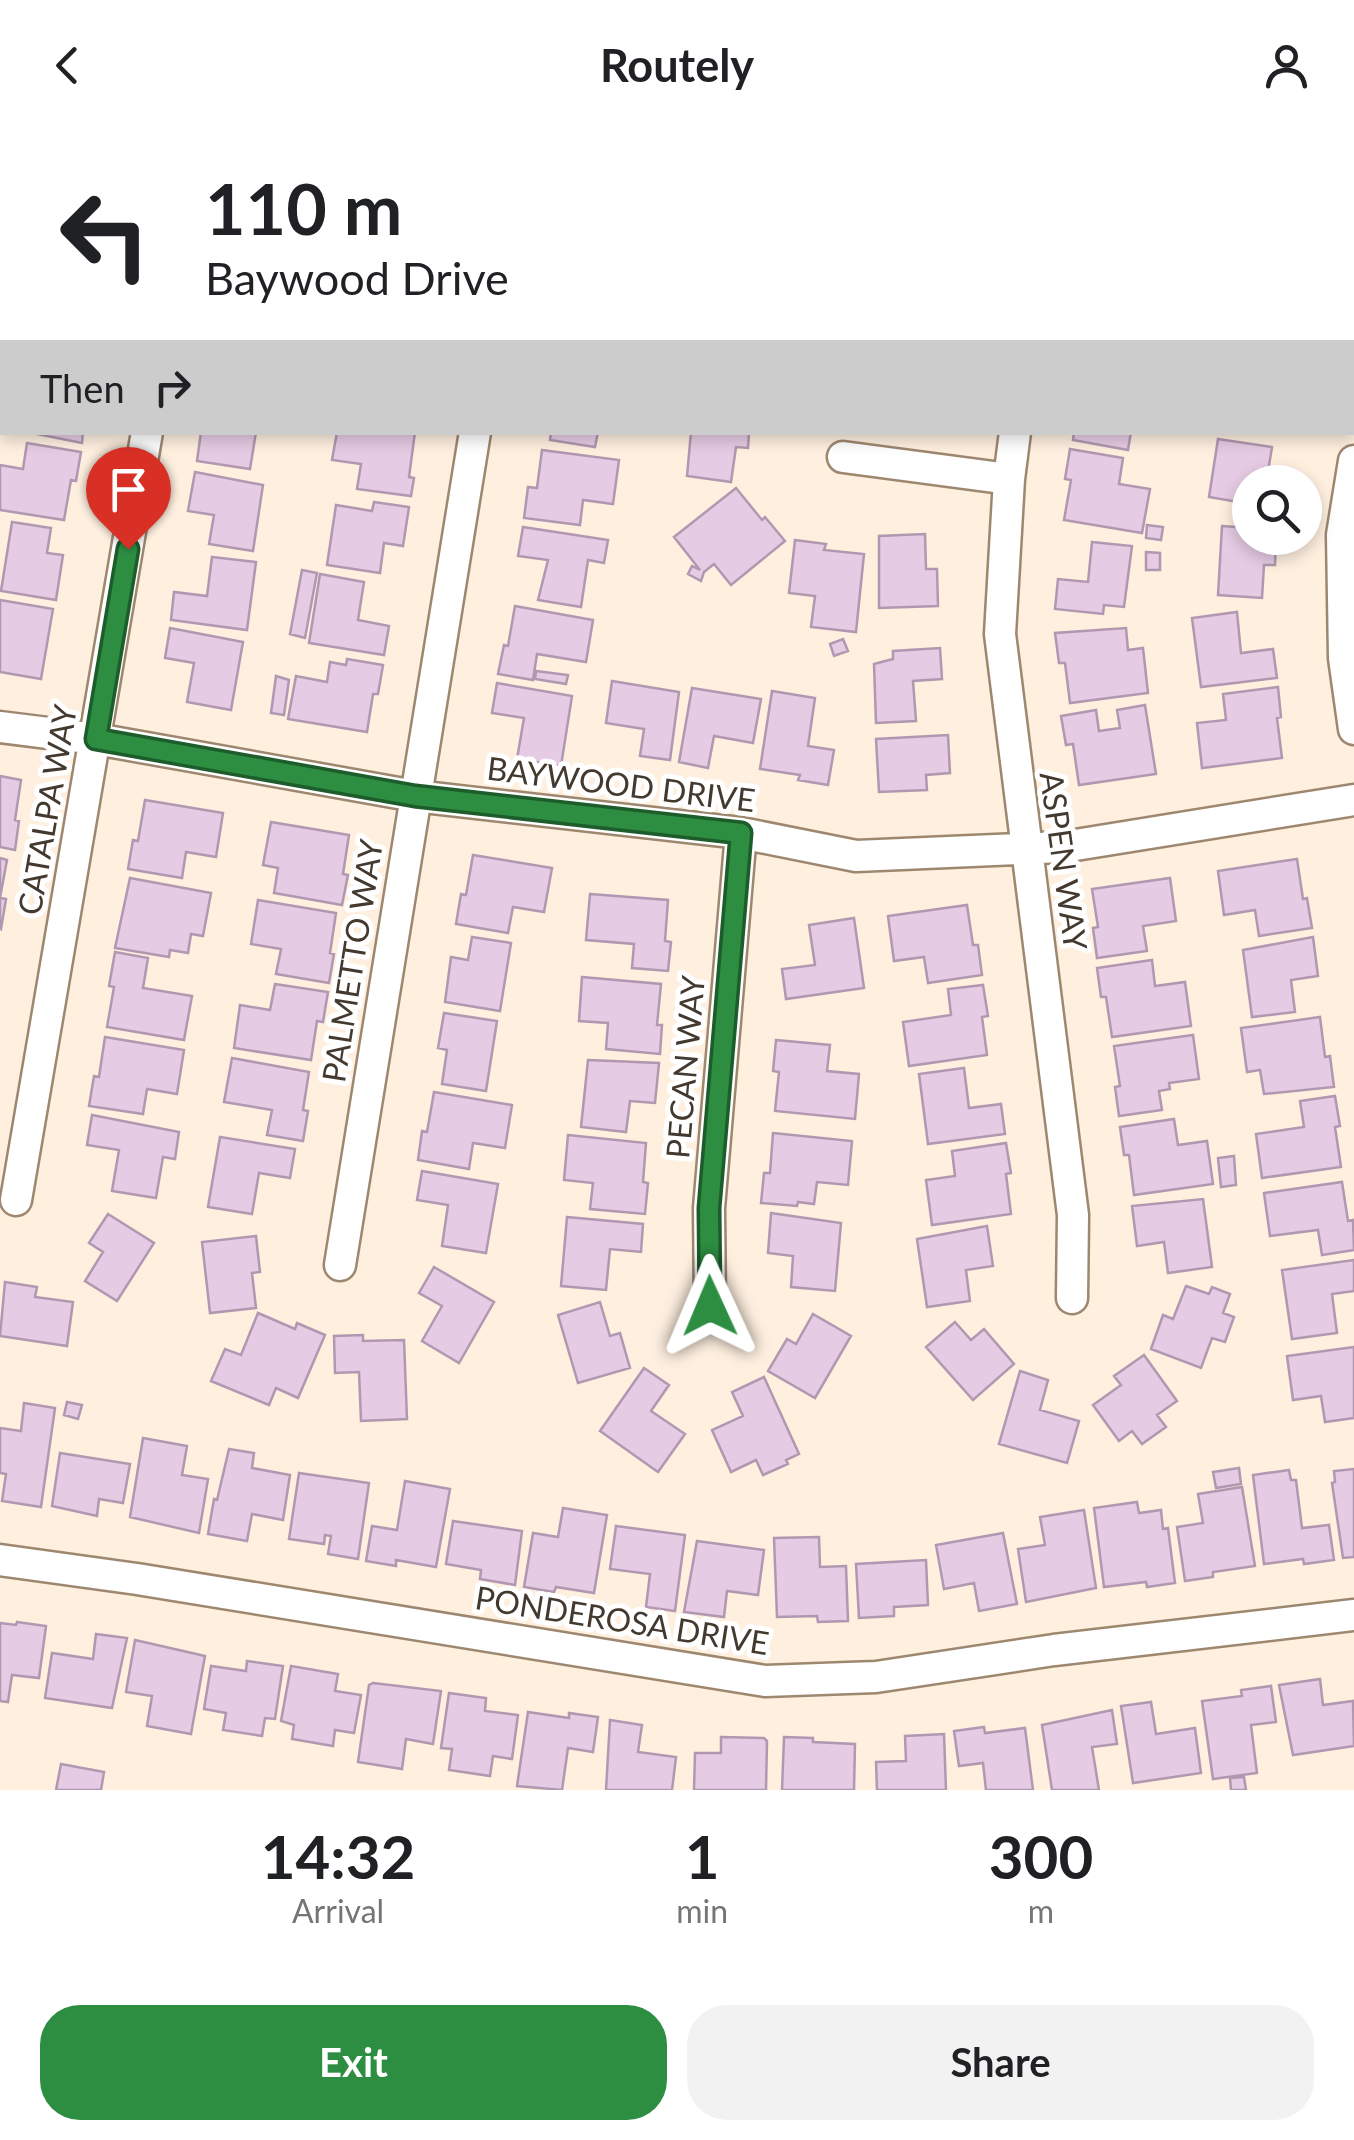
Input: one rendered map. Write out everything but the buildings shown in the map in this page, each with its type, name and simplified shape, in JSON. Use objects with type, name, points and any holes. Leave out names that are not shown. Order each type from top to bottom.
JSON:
[{"type":"street","name":"CATALPA WAY","points":[[16,1200],[147,435]]},
{"type":"street","name":"PALMETTO WAY","points":[[340,1264],[474,435]]},
{"type":"street","name":"ASPEN WAY","points":[[1015,435],[1000,634],[1073,1215],[1072,1298]]},
{"type":"street","points":[[843,457],[1009,479]]},
{"type":"street","points":[[1354,460],[1342,535],[1344,658],[1354,730]]},
{"type":"street","name":"BAYWOOD DRIVE","points":[[0,727],[96,739],[415,796],[741,833],[856,856],[1063,848],[1354,800]]},
{"type":"street","name":"PECAN WAY","points":[[710,1306],[709,1208],[741,833]]},
{"type":"street","name":"PONDEROSA DRIVE","points":[[0,1560],[765,1682],[876,1677],[1054,1650],[1354,1615]]},
{"type":"route","points":[[128,549],[96,739],[415,796],[741,833],[709,1208],[710,1306]]}]
